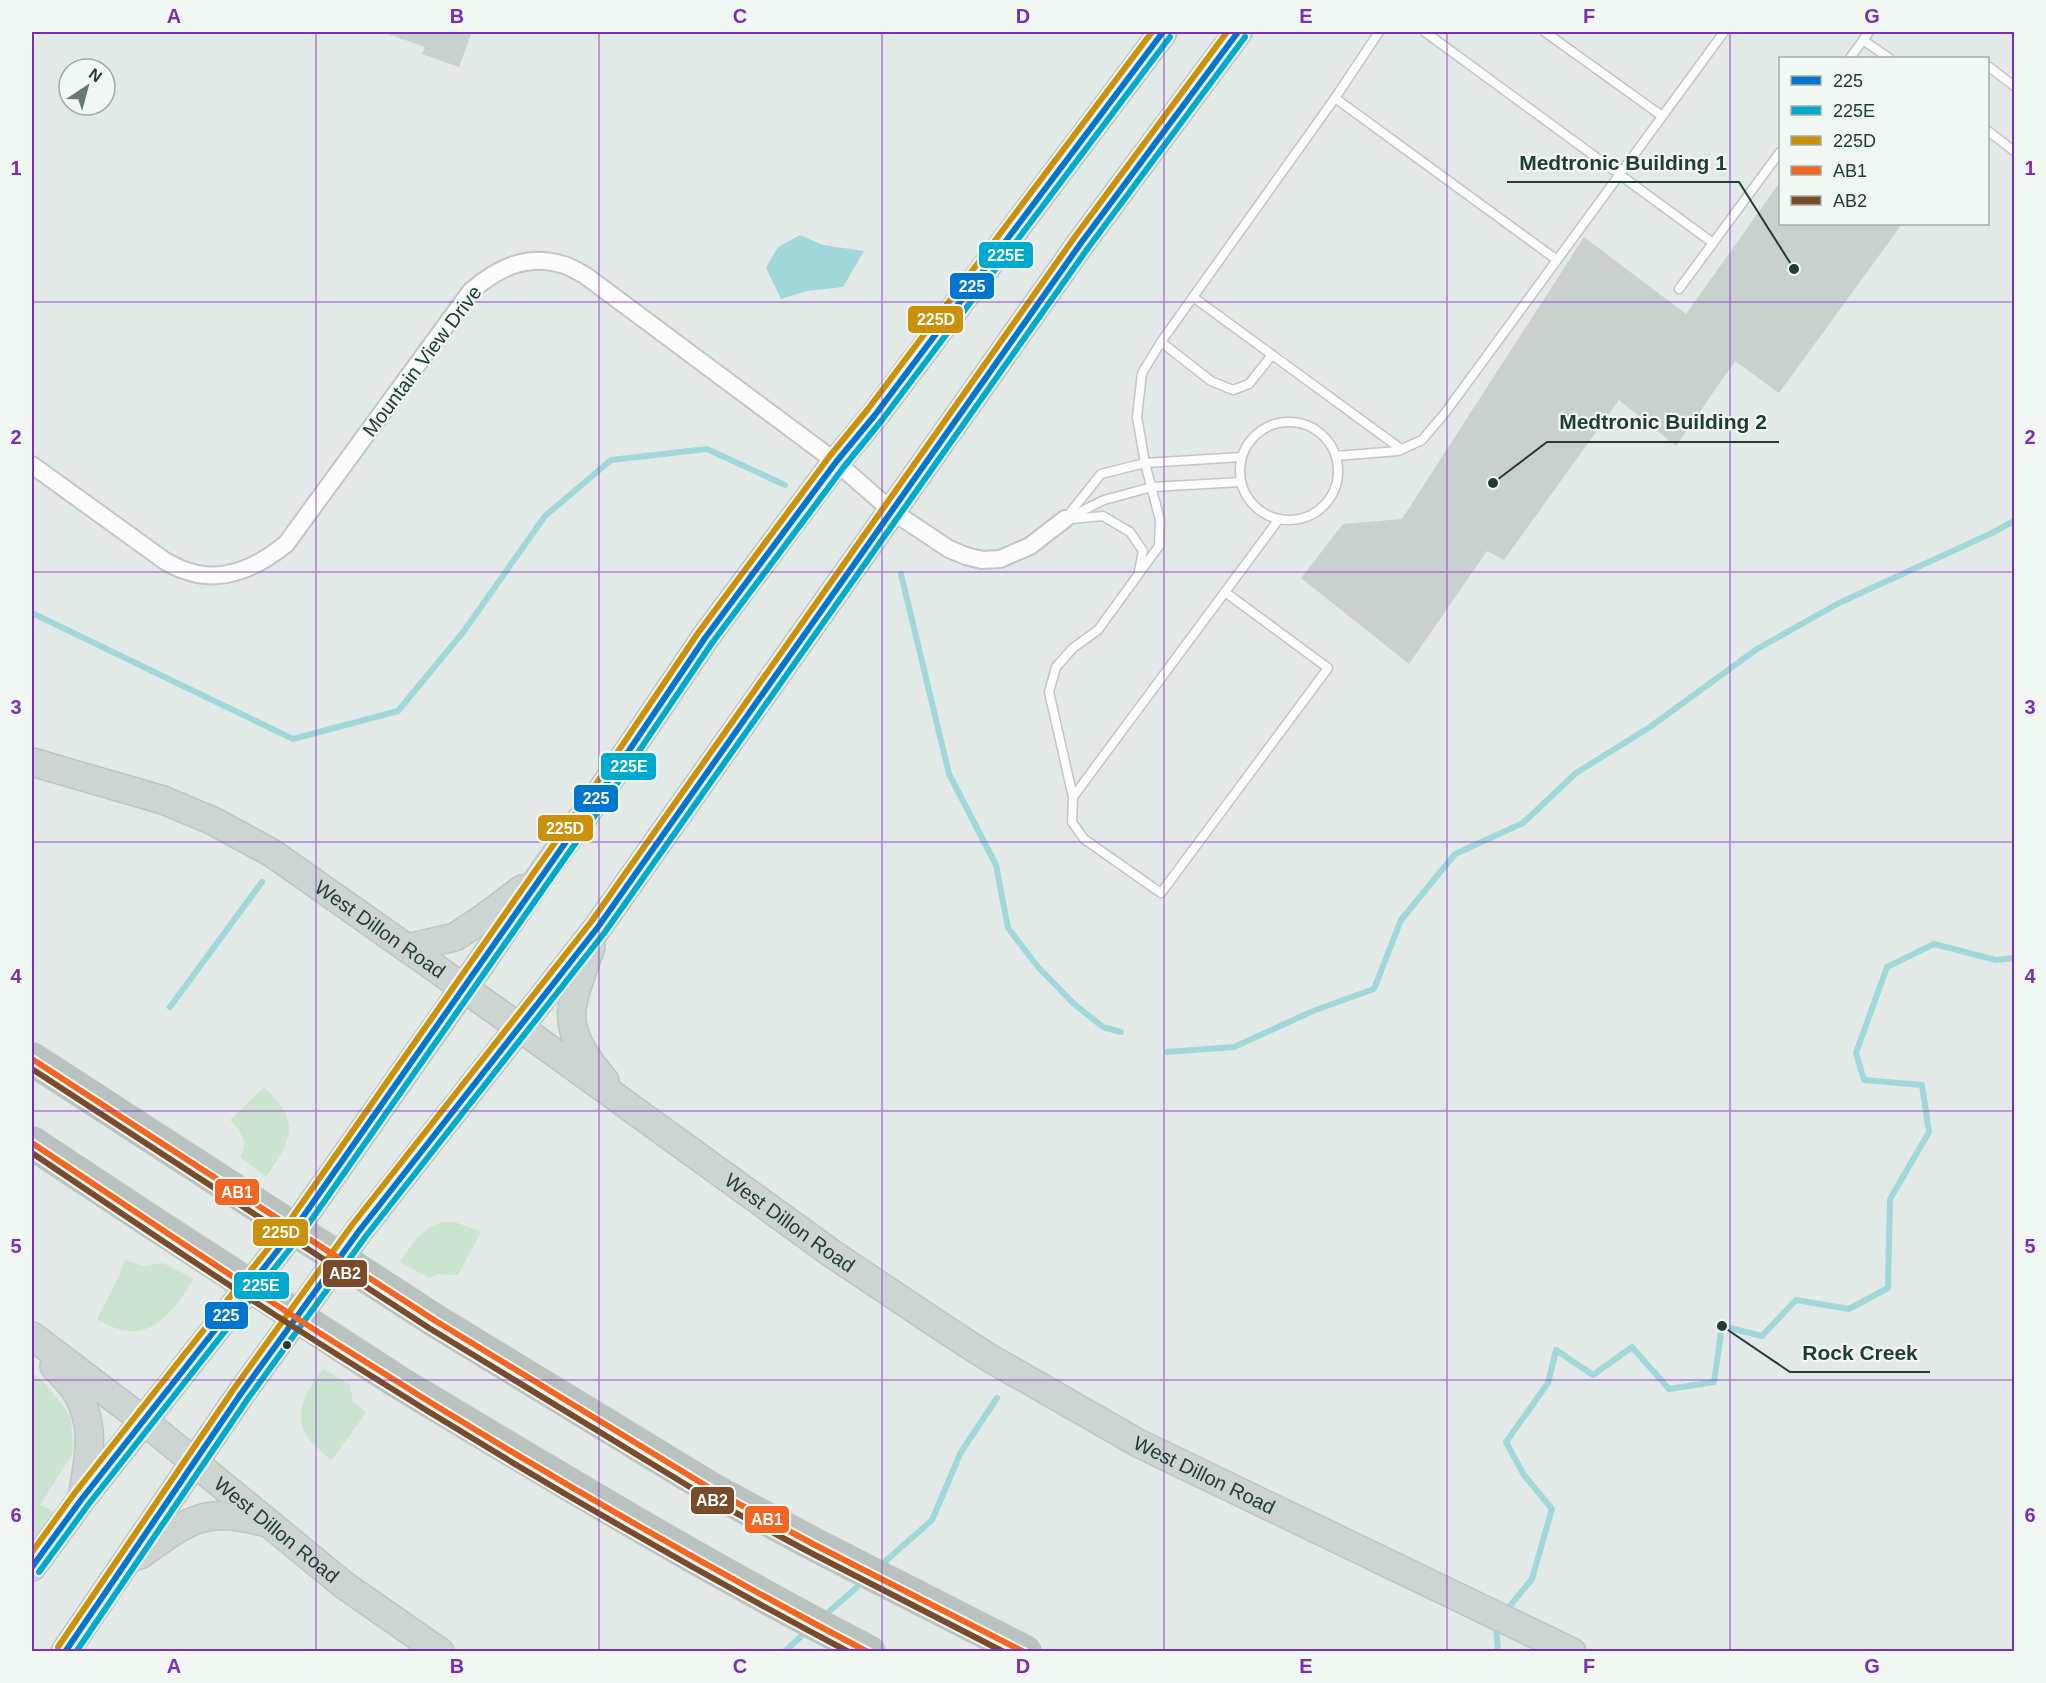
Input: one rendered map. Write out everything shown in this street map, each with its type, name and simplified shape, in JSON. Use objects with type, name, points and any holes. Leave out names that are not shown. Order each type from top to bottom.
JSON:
[{"type":"highway","points":[[32,1059],[434,1320],[713,1490],[1025,1652]]},
{"type":"highway","points":[[32,1143],[398,1382],[662,1539],[868,1652]]},
{"type":"main road","points":[[32,1567],[81,1500],[259,1277],[603,789],[705,638],[1163,32]]},
{"type":"main road","points":[[65,1652],[240,1395],[359,1231],[598,927],[1081,243],[1238,32]]},
{"type":"main road","name":"West Dillon Road","points":[[32,762],[163,800],[213,821],[272,853],[519,1027],[834,1255],[1021,1377],[1138,1443],[1572,1652]]},
{"type":"main road","points":[[407,948],[455,937],[542,874]]},
{"type":"main road","points":[[598,927],[572,1010],[575,1036],[591,1064],[623,1103]]},
{"type":"main road","name":"West Dillon Road","points":[[32,1336],[144,1420],[344,1585],[440,1652]]},
{"type":"main road","points":[[32,1343],[75,1389],[87,1413],[90,1436],[81,1500]]},
{"type":"main road","points":[[125,1567],[174,1531],[195,1520],[218,1514],[240,1516],[271,1524]]},
{"type":"street","name":"Mountain View Drive","points":[[32,465],[165,561],[188,572],[229,574],[266,560],[286,544],[471,291],[503,267],[523,262],[564,265],[586,276],[836,462],[892,511],[950,549],[966,556],[991,560],[1017,553],[1030,546],[1065,519]]},
{"type":"lane","points":[[1225,592],[1328,668],[1161,893],[1084,839],[1072,822],[1073,797],[1049,692],[1056,667],[1073,648],[1098,630],[1159,546],[1160,520],[1137,417],[1142,373],[1161,342],[1335,98],[1379,32]]},
{"type":"lane","points":[[1425,32],[1713,243]]},
{"type":"lane","points":[[1545,32],[1662,116]]},
{"type":"lane","points":[[1336,456],[1401,449],[1422,440],[1446,413],[1724,32]]},
{"type":"lane","points":[[1851,57],[1869,32]]},
{"type":"lane","points":[[1863,40],[1888,57]]},
{"type":"lane","points":[[1989,67],[2014,86]]},
{"type":"lane","points":[[1335,98],[1557,260]]},
{"type":"lane","points":[[1989,132],[2014,151]]},
{"type":"lane","points":[[1679,289],[1779,153]]},
{"type":"lane","points":[[1193,297],[1401,449]]},
{"type":"lane","points":[[1161,342],[1211,381],[1233,390],[1249,384],[1272,355]]},
{"type":"lane","points":[[1290,421],[1306,424],[1320,432],[1331,445],[1336,456],[1338,477],[1334,492],[1324,506],[1311,515],[1295,520],[1279,519],[1263,514],[1251,503],[1242,489],[1239,473],[1241,457],[1248,442],[1259,430],[1274,423],[1290,421]]},
{"type":"lane","points":[[1065,519],[1101,474],[1146,463],[1241,457]]},
{"type":"lane","points":[[1065,519],[1104,500],[1152,487],[1241,482]]},
{"type":"lane","points":[[1065,519],[1103,516],[1130,532],[1143,550],[1139,574]]},
{"type":"lane","points":[[1073,797],[1279,519]]},
{"type":"green space","points":[[264,1087],[284,1111],[289,1131],[282,1152],[266,1177],[240,1157],[244,1141],[230,1120]]},
{"type":"green space","points":[[444,1222],[455,1222],[481,1232],[458,1275],[438,1274],[429,1278],[400,1262],[424,1232]]},
{"type":"green space","points":[[125,1260],[144,1266],[163,1263],[194,1279],[165,1317],[142,1330],[129,1331],[114,1328],[97,1319]]},
{"type":"green space","points":[[323,1369],[351,1385],[352,1400],[366,1413],[331,1461],[306,1435],[301,1415],[306,1396]]},
{"type":"green space","points":[[32,1373],[45,1383],[71,1416],[73,1453],[40,1505],[67,1518],[32,1567]]},
{"type":"water","points":[[800,235],[823,245],[864,251],[843,287],[807,291],[781,299],[766,268],[778,247]]},
{"type":"building","points":[[388,32],[472,32],[459,67],[422,54],[425,47],[388,34]]},
{"type":"building","points":[[1779,183],[1779,225],[1901,225],[1779,393],[1735,361],[1676,446],[1619,400],[1504,560],[1487,551],[1409,664],[1301,578],[1343,524],[1402,519],[1584,237],[1686,314]]},
{"type":"waterway","points":[[32,613],[293,739],[398,711],[464,631],[545,516],[611,460],[707,449],[785,485]]},
{"type":"waterway","points":[[1167,1052],[1234,1047],[1313,1011],[1374,989],[1401,920],[1455,854],[1523,823],[1576,773],[1650,727],[1757,649],[1839,603],[2014,521]]},
{"type":"waterway","points":[[901,574],[949,774],[996,865],[1008,928],[1038,967],[1074,1004],[1103,1027],[1121,1032]]},
{"type":"waterway","points":[[170,1007],[262,882]]},
{"type":"waterway","points":[[1505,1612],[1532,1579],[1552,1509],[1524,1475],[1506,1442],[1548,1383],[1556,1350],[1593,1375],[1632,1347],[1669,1389],[1714,1382],[1722,1326],[1762,1336],[1796,1300],[1849,1309],[1888,1288],[1890,1199],[1929,1132],[1922,1085],[1864,1080],[1856,1053],[1887,967],[1934,944],[1996,960],[2014,958]]},
{"type":"waterway","points":[[879,1567],[932,1520],[961,1452],[997,1398]]},
{"type":"waterway","points":[[823,1617],[865,1580]]},
{"type":"waterway","points":[[1496,1625],[1498,1652]]},
{"type":"waterway","points":[[784,1652],[809,1629]]},
{"type":"transit line","name":"225D","points":[[32,1552],[74,1494],[286,1226],[596,784],[698,633],[1152,32]]},
{"type":"transit line","name":"225","points":[[32,1567],[81,1500],[293,1231],[603,789],[705,638],[1163,32]]},
{"type":"transit line","name":"225D","points":[[58,1647],[233,1390],[352,1225],[591,922],[1074,238],[1227,32]]},
{"type":"transit line","name":"225","points":[[65,1652],[240,1395],[359,1231],[598,927],[1081,243],[1238,32]]},
{"type":"transit line","name":"225E","points":[[39,1572],[88,1505],[300,1236],[610,794],[712,643],[1170,37]]},
{"type":"transit line","name":"225E","points":[[76,1652],[247,1400],[366,1236],[605,932],[1088,248],[1245,37]]},
{"type":"transit line","name":"AB1","points":[[32,1059],[434,1320],[713,1490],[1024,1652]]},
{"type":"transit line","name":"AB2","points":[[32,1069],[429,1328],[708,1498],[1004,1652]]},
{"type":"transit line","name":"AB1","points":[[32,1143],[272,1302],[479,1432],[672,1545],[868,1652]]},
{"type":"transit line","name":"AB2","points":[[32,1153],[269,1311],[472,1438],[659,1548],[849,1652]]},
{"type":"place","name":"Medtronic Building 1","points":[[1794,269]]},
{"type":"place","name":"Medtronic Building 2","points":[[1493,483]]},
{"type":"place","name":"Rock Creek","points":[[1722,1326]]}]
